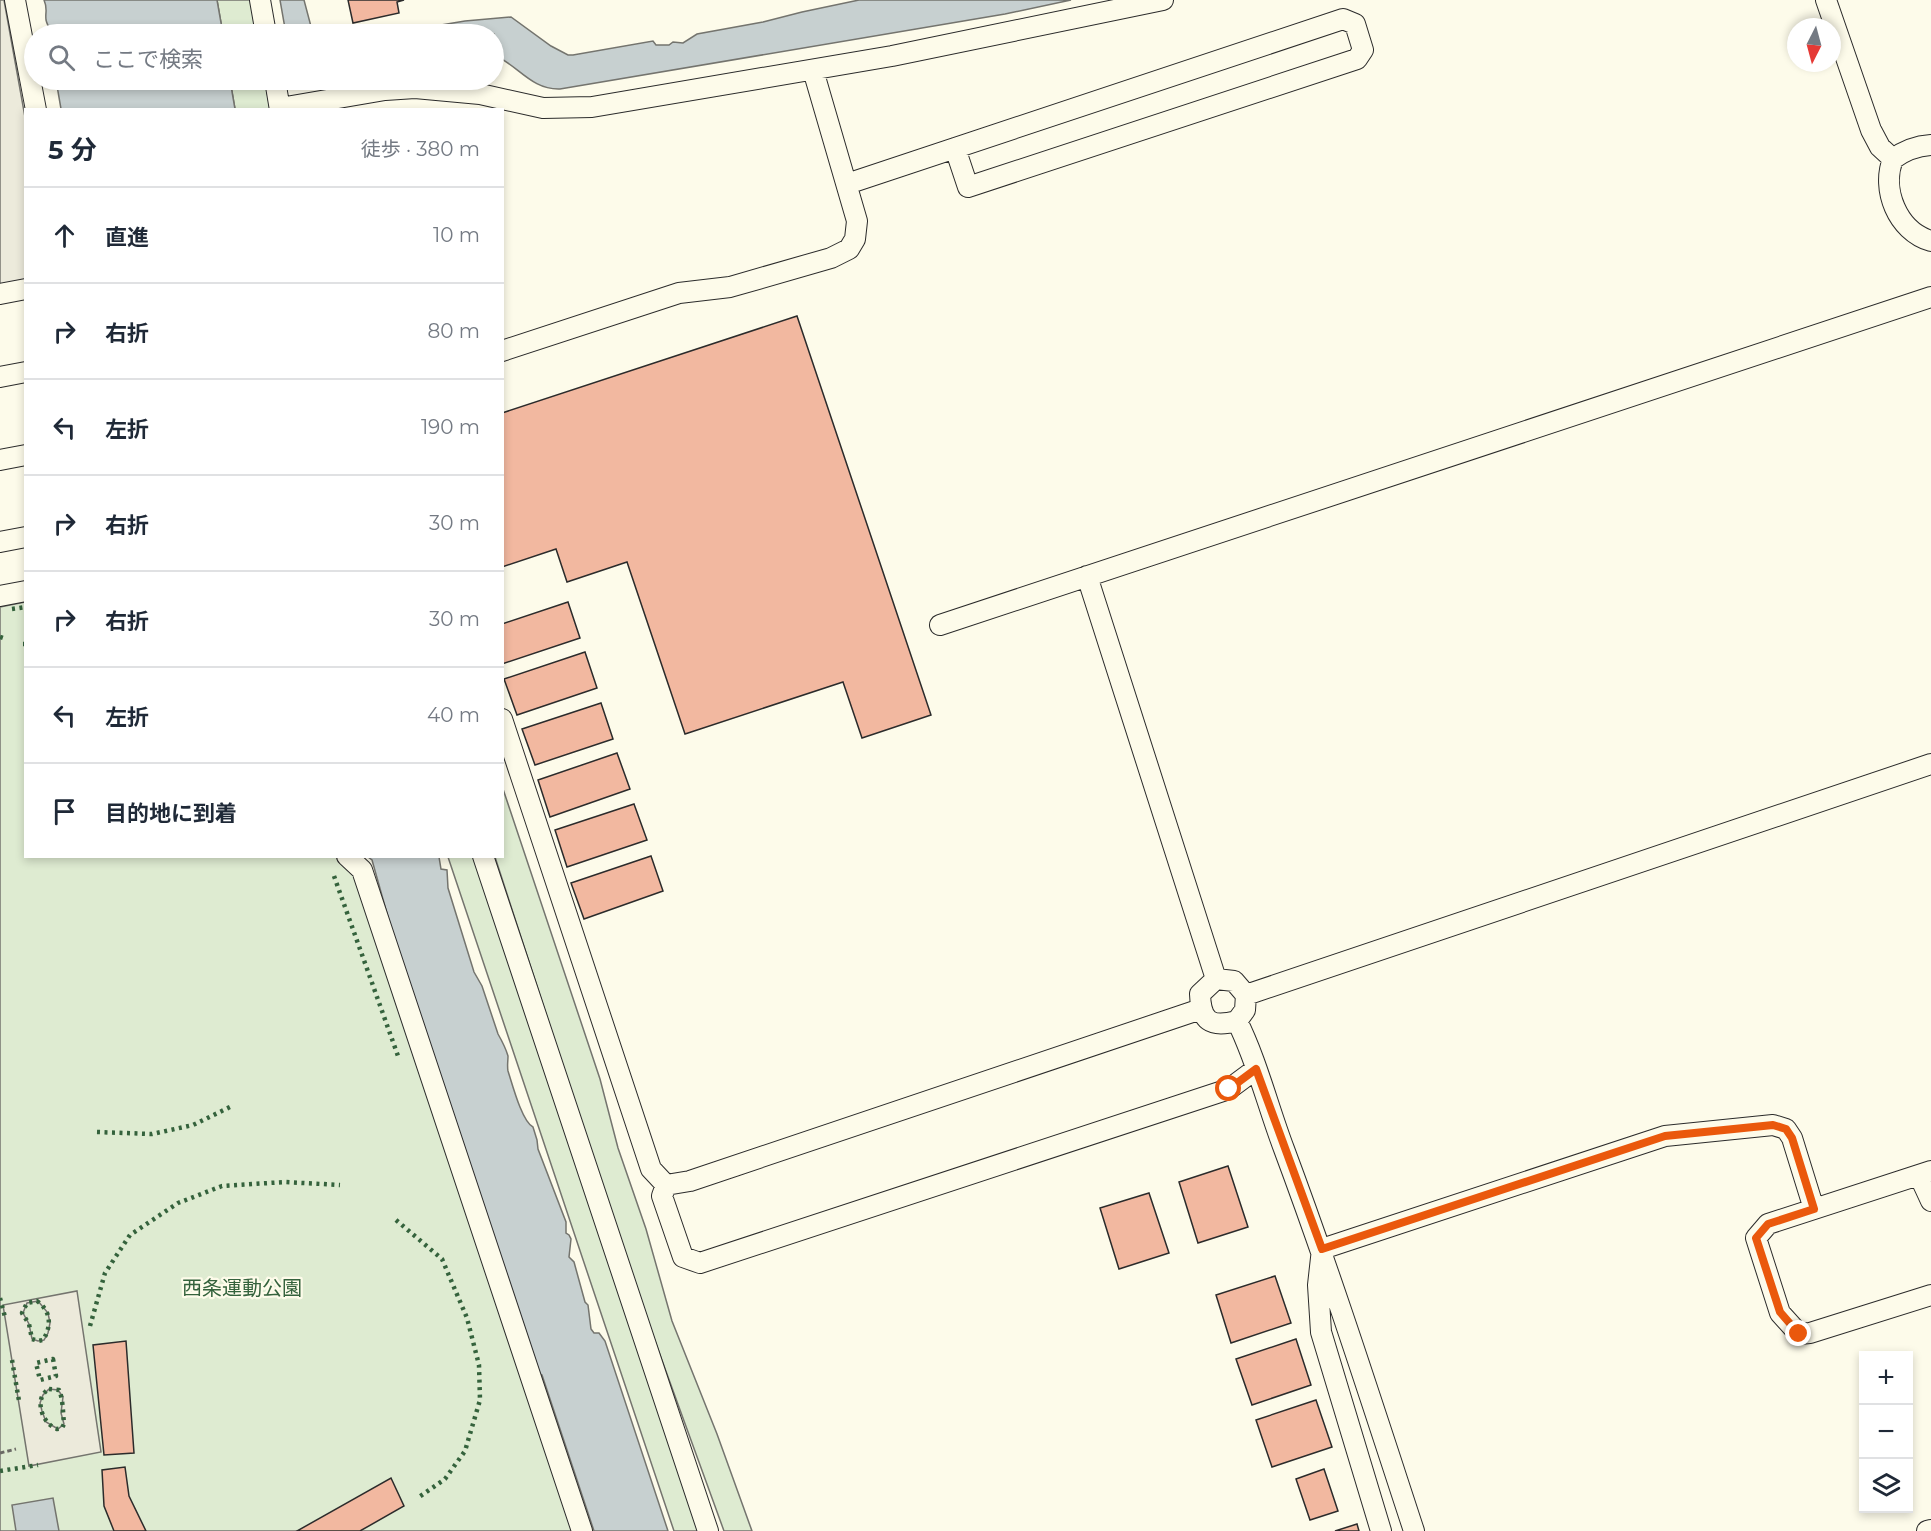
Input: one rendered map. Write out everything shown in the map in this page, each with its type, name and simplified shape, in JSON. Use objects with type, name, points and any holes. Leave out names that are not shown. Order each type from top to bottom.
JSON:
[{"type":"street","points":[[15,0],[24,47]]},
{"type":"street","points":[[260,0],[264,24]]},
{"type":"street","points":[[437,90],[480,94],[543,108],[574,108],[892,56],[1163,0]]},
{"type":"street","points":[[1826,0],[1871,130],[1880,147],[1893,159]]},
{"type":"street","points":[[847,184],[955,148],[1343,19],[1355,24],[1363,50],[1357,59],[968,187],[955,148]]},
{"type":"street","points":[[504,350],[679,293],[730,287],[831,258],[849,249],[855,238],[857,221],[813,70]]},
{"type":"street","points":[[32,90],[36,108]]},
{"type":"street","points":[[277,90],[280,108]]},
{"type":"street","points":[[285,108],[384,90]]},
{"type":"street","points":[[1931,145],[1904,150],[1893,159],[1888,171],[1888,182],[1904,223],[1913,232],[1931,241]]},
{"type":"street","points":[[0,294],[24,289]]},
{"type":"street","points":[[940,625],[1931,297]]},
{"type":"street","points":[[0,377],[24,372]]},
{"type":"street","points":[[0,460],[24,455]]},
{"type":"street","points":[[0,542],[24,537]]},
{"type":"street","points":[[1087,576],[1216,979]]},
{"type":"street","points":[[0,596],[24,591]]},
{"type":"street","points":[[504,724],[651,1169],[666,1185]]},
{"type":"street","points":[[1246,995],[1931,764]]},
{"type":"street","points":[[349,858],[362,870],[582,1531]]},
{"type":"street","points":[[484,858],[708,1531]]},
{"type":"street","points":[[1216,979],[1234,981],[1246,995],[1245,1010],[1237,1021],[1222,1025],[1207,1020],[1201,1009],[1200,994],[1216,979]]},
{"type":"street","points":[[666,1185],[690,1181],[1201,1009]]},
{"type":"street","points":[[1237,1021],[1246,1039],[1322,1249],[1414,1531]]},
{"type":"street","points":[[666,1185],[662,1196],[683,1257],[700,1263],[1229,1089],[1256,1069]]},
{"type":"street","points":[[1322,1249],[1665,1136],[1773,1125],[1786,1129],[1792,1138],[1814,1209]]},
{"type":"street","points":[[1931,1201],[1925,1173],[1768,1224],[1756,1238],[1780,1312],[1799,1334],[1810,1333],[1931,1295]]},
{"type":"street","points":[[1322,1249],[1318,1285],[1321,1332],[1381,1531]]},
{"type":"path","points":[[0,1453],[16,1449]]},
{"type":"green space","points":[[217,0],[252,0],[256,24],[221,24]]},
{"type":"green space","points":[[232,90],[267,90],[270,108],[235,108]]},
{"type":"green space","name":"西条運動公園","points":[[24,602],[24,858],[341,858],[358,873],[578,1531],[0,1531],[0,607]]},
{"type":"green space","points":[[504,792],[600,1079],[618,1148],[646,1229],[672,1321],[717,1434],[752,1531],[724,1531],[627,1264],[495,858],[504,858]]},
{"type":"green space","points":[[448,858],[474,858],[701,1531],[674,1531]]},
{"type":"shaded area","points":[[0,0],[4,0],[24,111],[24,283],[0,288]]},
{"type":"shaded area","points":[[44,0],[217,0],[221,24],[47,24]]},
{"type":"shaded area","points":[[280,0],[304,0],[310,24],[284,24]]},
{"type":"shaded area","points":[[859,0],[1071,0],[1005,14],[560,89],[541,86],[504,60],[504,24],[447,24],[511,17],[551,46],[568,55],[573,55],[653,41],[656,45],[683,43],[697,34]]},
{"type":"shaded area","points":[[58,90],[232,90],[235,108],[61,108]]},
{"type":"shaded area","points":[[369,858],[439,858],[441,869],[447,870],[448,888],[474,972],[482,986],[507,1053],[508,1071],[521,1110],[533,1127],[538,1149],[566,1222],[566,1233],[571,1239],[569,1257],[574,1262],[585,1302],[588,1305],[591,1329],[594,1333],[599,1333],[605,1341],[668,1531],[594,1531],[542,1375],[538,1373],[402,967],[372,860]]},
{"type":"shaded area","points":[[77,1291],[101,1452],[29,1466],[3,1305]],"holes":[[[38,1301],[48,1313],[50,1323],[44,1340],[38,1341],[32,1339],[29,1324],[23,1313],[27,1303]],[[49,1389],[58,1390],[63,1397],[61,1413],[64,1424],[58,1429],[46,1422],[40,1403],[43,1395]]]},
{"type":"shaded area","points":[[53,1498],[59,1531],[16,1531],[12,1505]]},
{"type":"building","points":[[348,0],[404,0],[397,2],[399,13],[353,23]]},
{"type":"building","points":[[797,316],[931,715],[862,738],[843,682],[685,734],[627,562],[567,582],[556,549],[504,566],[504,412]]},
{"type":"building","points":[[568,602],[580,638],[504,663],[504,623]]},
{"type":"building","points":[[585,652],[597,688],[517,715],[504,679]]},
{"type":"building","points":[[601,703],[613,739],[535,765],[522,729]]},
{"type":"building","points":[[617,753],[630,789],[550,817],[538,780]]},
{"type":"building","points":[[634,804],[647,840],[567,867],[555,830]]},
{"type":"building","points":[[651,856],[663,891],[584,919],[571,883]]},
{"type":"building","points":[[1228,1166],[1248,1227],[1198,1243],[1179,1182]]},
{"type":"building","points":[[1149,1193],[1169,1253],[1119,1269],[1100,1208]]},
{"type":"building","points":[[1275,1276],[1291,1323],[1231,1343],[1216,1295]]},
{"type":"building","points":[[1296,1339],[1311,1385],[1252,1405],[1236,1359]]},
{"type":"building","points":[[126,1341],[134,1453],[104,1455],[93,1345]]},
{"type":"building","points":[[1316,1400],[1332,1447],[1272,1467],[1256,1420]]},
{"type":"building","points":[[125,1467],[129,1496],[146,1531],[114,1531],[104,1506],[102,1470]]},
{"type":"building","points":[[1324,1469],[1338,1511],[1310,1520],[1296,1479]]},
{"type":"building","points":[[391,1478],[404,1506],[360,1531],[297,1531]]},
{"type":"building","points":[[1357,1524],[1359,1531],[1335,1531]]},
{"type":"hedge","points":[[12,609],[24,607]]},
{"type":"hedge","points":[[334,876],[398,1056]]},
{"type":"hedge","points":[[97,1132],[152,1134],[193,1125],[230,1107]]},
{"type":"hedge","points":[[90,1326],[105,1273],[130,1235],[178,1203],[222,1186],[285,1182],[340,1185]]},
{"type":"hedge","points":[[396,1220],[442,1259],[467,1318],[479,1365],[480,1400],[465,1451],[445,1479],[419,1497]]},
{"type":"hedge","points":[[0,1298],[5,1317]]},
{"type":"hedge","points":[[37,1301],[45,1309],[49,1319],[46,1335],[43,1340],[38,1341],[32,1339],[29,1324],[22,1313],[27,1303],[37,1301]]},
{"type":"hedge","points":[[53,1359],[56,1376],[40,1380],[36,1363],[53,1359]]},
{"type":"hedge","points":[[12,1360],[19,1401]]},
{"type":"hedge","points":[[49,1389],[59,1390],[64,1424],[62,1428],[57,1429],[47,1422],[41,1410],[41,1398],[49,1389]]},
{"type":"hedge","points":[[0,1471],[38,1465]]},
{"type":"route","points":[[1229,1089],[1256,1069],[1273,1121],[1322,1249],[1665,1136],[1773,1125],[1786,1129],[1792,1138],[1814,1209],[1768,1224],[1756,1238],[1780,1312],[1799,1334]]}]
